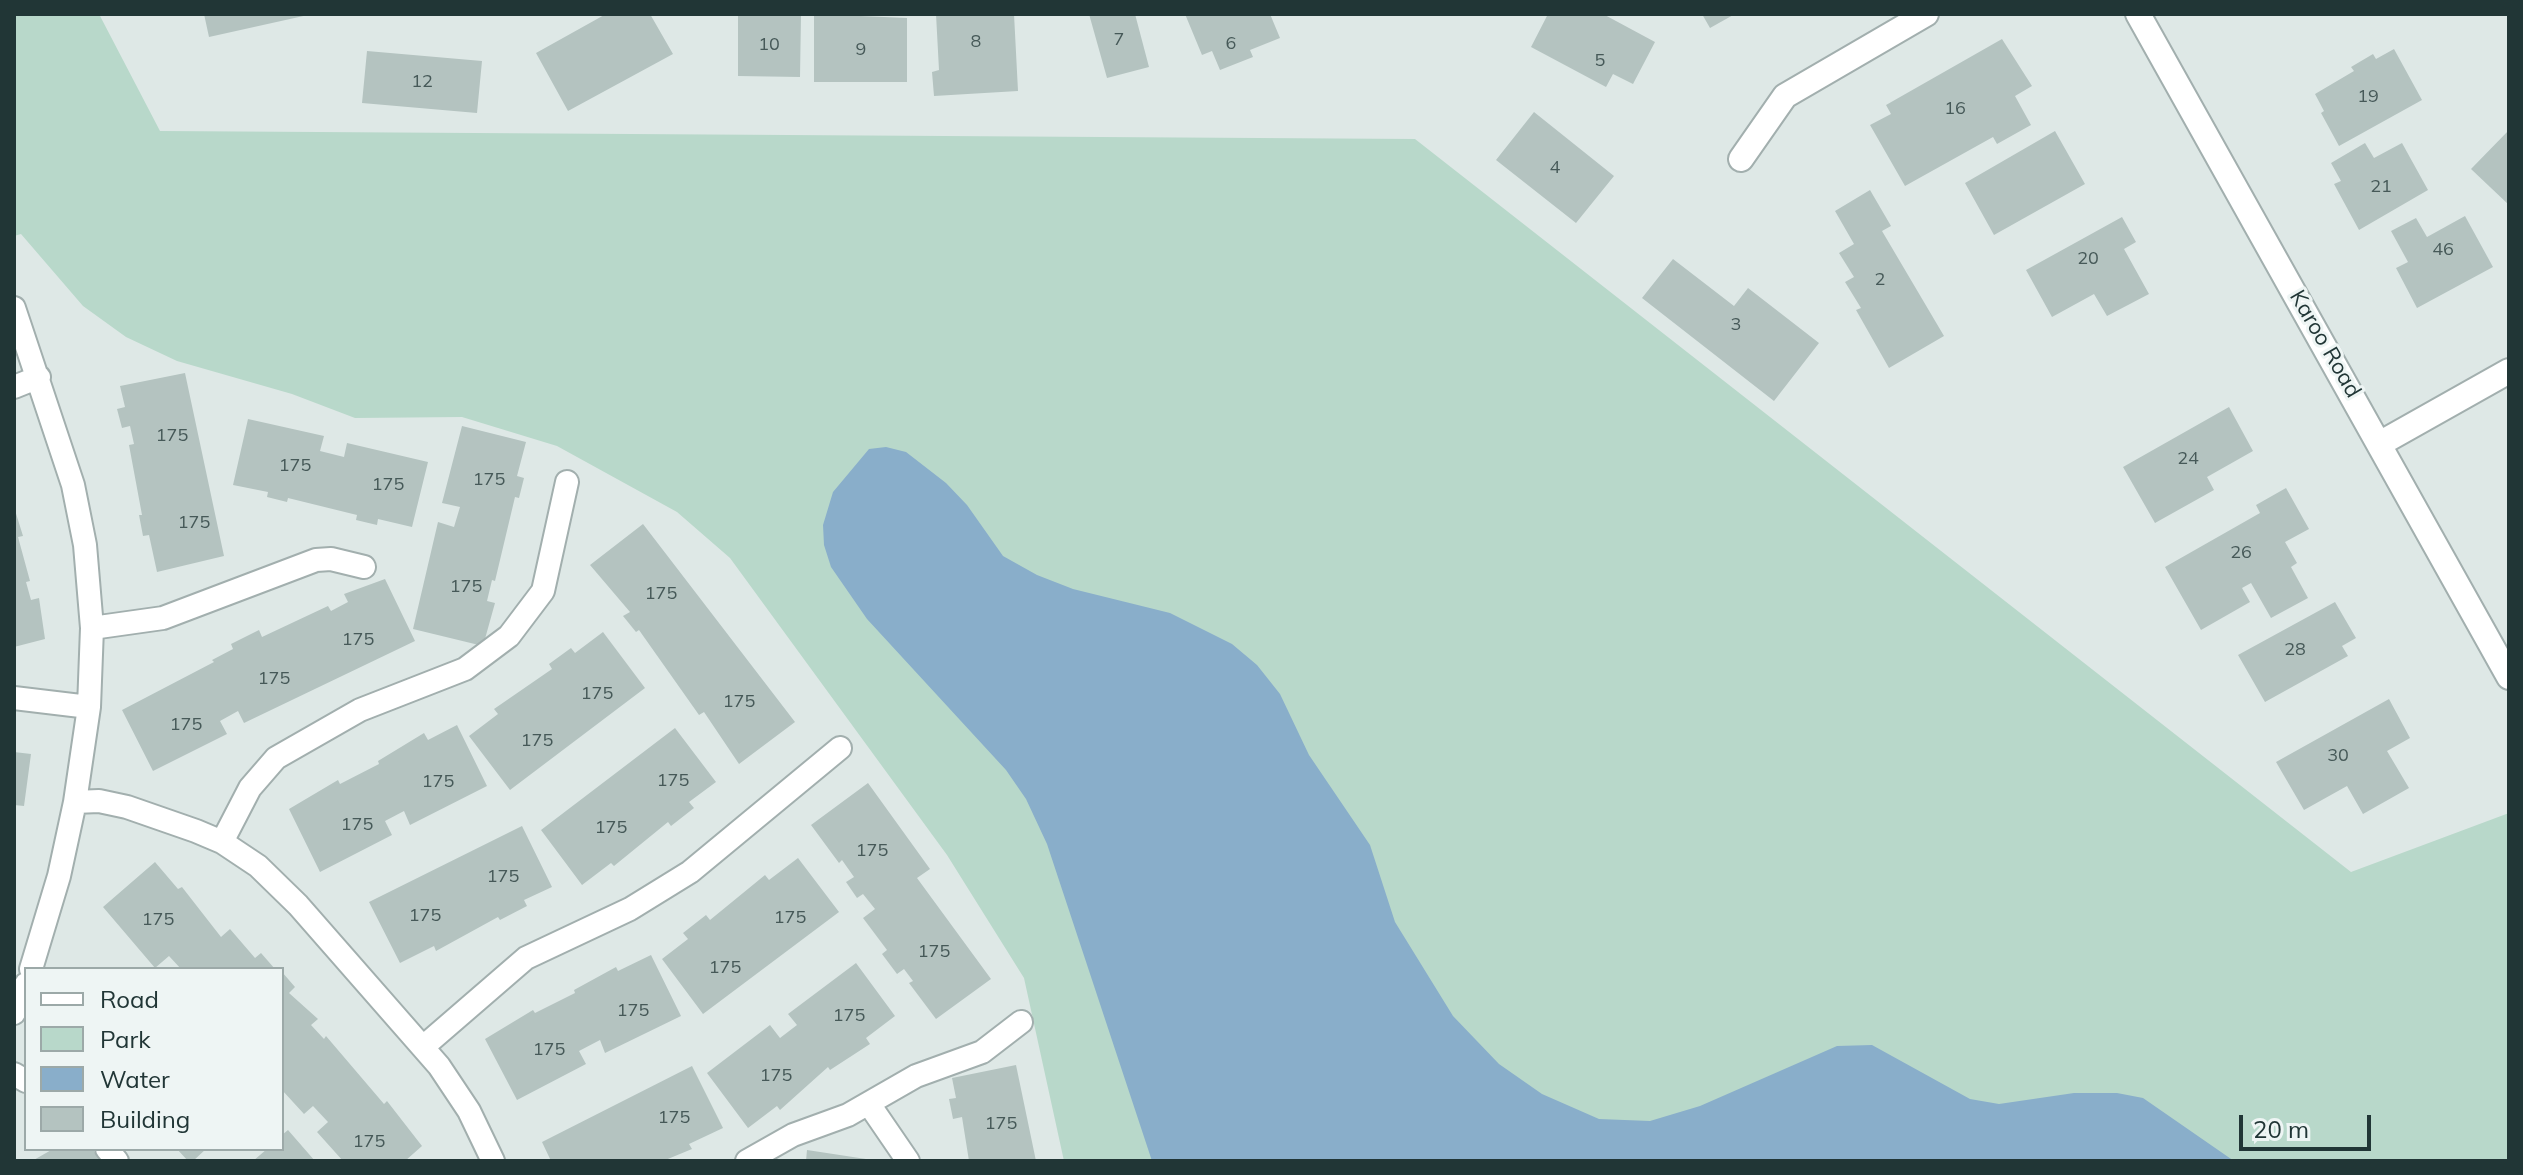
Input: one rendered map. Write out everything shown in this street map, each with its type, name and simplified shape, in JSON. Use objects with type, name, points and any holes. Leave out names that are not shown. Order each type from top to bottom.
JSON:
[{"type":"street","points":[[1741,159],[1785,96],[1926,14]]},
{"type":"street","name":"Karoo Road","points":[[2138,14],[2381,443],[2509,677]]},
{"type":"street","points":[[2381,443],[2509,371]]},
{"type":"lane","points":[[14,308],[39,377],[80,514],[92,628],[89,707],[75,802],[59,876],[32,967]]},
{"type":"lane","points":[[14,387],[39,377]]},
{"type":"lane","points":[[222,842],[250,788],[276,758],[360,710],[465,669],[496,649],[524,621],[543,591],[549,573],[567,482]]},
{"type":"lane","points":[[92,628],[163,618],[316,560],[331,559],[364,567]]},
{"type":"lane","points":[[14,698],[89,707]]},
{"type":"lane","points":[[423,1047],[526,958],[554,942],[630,909],[690,872],[840,748]]},
{"type":"lane","points":[[75,802],[99,801],[127,807],[222,842],[258,866],[298,905],[453,1085],[487,1159]]},
{"type":"lane","points":[[14,1013],[24,989]]},
{"type":"lane","points":[[747,1161],[793,1135],[869,1104],[916,1076],[982,1052],[1021,1022]]},
{"type":"lane","points":[[869,1104],[908,1161]]},
{"type":"green space","points":[[14,14],[99,14],[160,131],[1415,139],[2351,872],[2509,813],[2509,1161],[1064,1161],[1024,978],[947,855],[730,558],[677,512],[557,446],[462,417],[355,418],[292,394],[177,361],[126,337],[83,306],[21,234],[14,236]]},
{"type":"water","points":[[886,447],[906,452],[946,483],[967,505],[1003,556],[1037,575],[1073,589],[1170,613],[1232,644],[1257,665],[1280,694],[1309,755],[1370,845],[1395,922],[1453,1016],[1499,1064],[1542,1094],[1599,1119],[1650,1121],[1700,1106],[1837,1046],[1872,1045],[1970,1099],[1999,1104],[2074,1093],[2117,1093],[2143,1098],[2234,1161],[1152,1161],[1047,844],[1026,799],[1006,770],[867,619],[831,567],[824,545],[823,525],[833,492],[869,449]]},
{"type":"building","points":[[204,14],[308,14],[308,15],[209,37]]},
{"type":"building","points":[[606,14],[650,14],[673,54],[568,111],[536,53]]},
{"type":"building","points":[[738,14],[801,14],[800,77],[738,76]]},
{"type":"building","points":[[814,14],[907,18],[907,82],[814,82]]},
{"type":"building","points":[[936,14],[1014,14],[1018,91],[934,96],[932,72],[939,70]]},
{"type":"building","points":[[1089,14],[1135,14],[1149,67],[1107,78]]},
{"type":"building","points":[[1185,14],[1270,14],[1280,38],[1250,50],[1253,57],[1220,70],[1212,51],[1202,55]]},
{"type":"building","points":[[1548,14],[1603,14],[1655,42],[1633,84],[1613,74],[1606,87],[1531,47]]},
{"type":"building","points":[[1702,14],[1735,14],[1710,28]]},
{"type":"building","points":[[2002,39],[2032,86],[2015,96],[2031,125],[1997,144],[1993,137],[1905,186],[1870,125],[1891,114],[1886,105]]},
{"type":"building","points":[[2394,49],[2422,100],[2339,146],[2321,113],[2324,111],[2315,94],[2354,71],[2351,67],[2373,54],[2376,59]]},
{"type":"building","points":[[367,51],[482,61],[477,113],[362,103]]},
{"type":"building","points":[[1534,112],[1614,176],[1576,223],[1496,160]]},
{"type":"building","points":[[2509,130],[2509,205],[2471,169]]},
{"type":"building","points":[[2055,131],[2085,184],[1994,235],[1965,183]]},
{"type":"building","points":[[2365,143],[2374,158],[2402,143],[2428,190],[2359,230],[2334,184],[2341,181],[2331,163]]},
{"type":"building","points":[[1870,190],[1891,226],[1882,231],[1944,336],[1889,368],[1856,310],[1861,308],[1845,282],[1854,277],[1839,253],[1854,244],[1835,211]]},
{"type":"building","points":[[2465,216],[2493,267],[2417,308],[2396,268],[2408,262],[2391,231],[2416,218],[2427,237]]},
{"type":"building","points":[[2122,217],[2136,242],[2124,249],[2149,294],[2107,316],[2094,294],[2052,317],[2026,270]]},
{"type":"building","points":[[1673,259],[1734,306],[1748,288],[1819,343],[1774,401],[1642,298]]},
{"type":"building","points":[[185,373],[224,556],[157,572],[149,535],[143,536],[139,515],[142,515],[129,445],[134,444],[130,426],[122,428],[117,409],[125,407],[120,386]]},
{"type":"building","points":[[2229,407],[2253,451],[2207,477],[2214,490],[2155,523],[2123,467]]},
{"type":"building","points":[[248,419],[324,436],[320,451],[344,457],[347,443],[428,462],[412,527],[378,519],[377,525],[356,520],[357,515],[288,498],[287,502],[267,497],[268,492],[233,485]]},
{"type":"building","points":[[462,426],[526,442],[517,476],[524,478],[519,498],[515,497],[495,581],[492,580],[487,601],[495,603],[483,646],[413,629],[438,522],[454,527],[460,507],[442,503]]},
{"type":"building","points":[[2286,488],[2309,529],[2285,542],[2297,563],[2291,567],[2308,598],[2271,618],[2251,583],[2242,588],[2250,602],[2201,630],[2165,567],[2260,513],[2256,505]]},
{"type":"building","points":[[14,507],[23,536],[18,537],[30,581],[26,582],[31,600],[39,598],[45,639],[14,647]]},
{"type":"building","points":[[643,524],[795,722],[739,764],[704,712],[699,715],[639,630],[636,632],[623,616],[630,612],[590,565]]},
{"type":"building","points":[[385,579],[415,641],[244,723],[238,711],[220,721],[227,734],[153,771],[122,710],[214,662],[212,660],[233,649],[231,644],[259,630],[262,637],[328,606],[331,611],[348,602],[344,594]]},
{"type":"building","points":[[2335,602],[2356,638],[2342,646],[2348,656],[2265,702],[2238,655]]},
{"type":"building","points":[[603,632],[645,688],[510,790],[469,736],[498,714],[494,709],[552,669],[549,664],[571,648],[575,653]]},
{"type":"building","points":[[2389,699],[2410,738],[2387,751],[2409,788],[2363,814],[2347,786],[2304,810],[2276,762]]},
{"type":"building","points":[[457,725],[487,786],[410,825],[404,811],[385,821],[392,835],[320,872],[289,809],[338,780],[340,784],[379,764],[378,761],[424,733],[428,740]]},
{"type":"building","points":[[675,728],[716,782],[689,802],[694,808],[671,826],[668,822],[614,866],[611,863],[582,885],[541,830]]},
{"type":"building","points":[[14,752],[31,754],[24,806],[14,805]]},
{"type":"building","points":[[868,783],[930,869],[917,878],[991,979],[936,1019],[909,983],[913,981],[904,969],[897,974],[882,954],[887,950],[863,918],[875,909],[863,894],[857,898],[846,882],[854,877],[842,860],[839,863],[811,825]]},
{"type":"building","points":[[522,826],[552,887],[524,900],[527,906],[500,920],[498,917],[436,951],[434,946],[400,963],[369,902]]},
{"type":"building","points":[[798,858],[839,912],[703,1014],[662,959],[688,939],[683,933],[706,915],[710,920],[765,875],[769,880]]},
{"type":"building","points":[[155,862],[178,889],[182,887],[221,937],[230,929],[255,958],[261,953],[273,967],[179,967],[169,956],[154,967],[103,907]]},
{"type":"building","points":[[651,955],[681,1016],[605,1053],[600,1040],[579,1051],[586,1064],[517,1100],[485,1039],[533,1010],[535,1013],[575,993],[574,990],[616,967],[618,971]]},
{"type":"building","points":[[856,963],[895,1016],[866,1038],[870,1044],[830,1070],[828,1067],[780,1110],[777,1106],[748,1128],[707,1073],[770,1025],[780,1038],[797,1025],[788,1014]]},
{"type":"building","points":[[284,974],[295,987],[289,993],[318,1019],[311,1025],[324,1039],[326,1036],[384,1104],[387,1101],[422,1146],[405,1161],[343,1161],[317,1132],[328,1122],[313,1106],[304,1114],[284,1092]]},
{"type":"building","points":[[1016,1065],[1036,1161],[969,1161],[962,1117],[953,1119],[949,1099],[956,1098],[952,1078]]},
{"type":"building","points":[[692,1066],[723,1128],[689,1144],[692,1149],[663,1161],[551,1161],[542,1142]]},
{"type":"building","points":[[288,1130],[315,1161],[253,1161],[265,1151],[284,1151],[284,1133]]},
{"type":"building","points":[[807,1150],[866,1159],[866,1161],[806,1161]]},
{"type":"building","points":[[50,1151],[94,1151],[103,1161],[32,1161]]},
{"type":"building","points":[[179,1151],[204,1151],[193,1161],[188,1161]]}]
